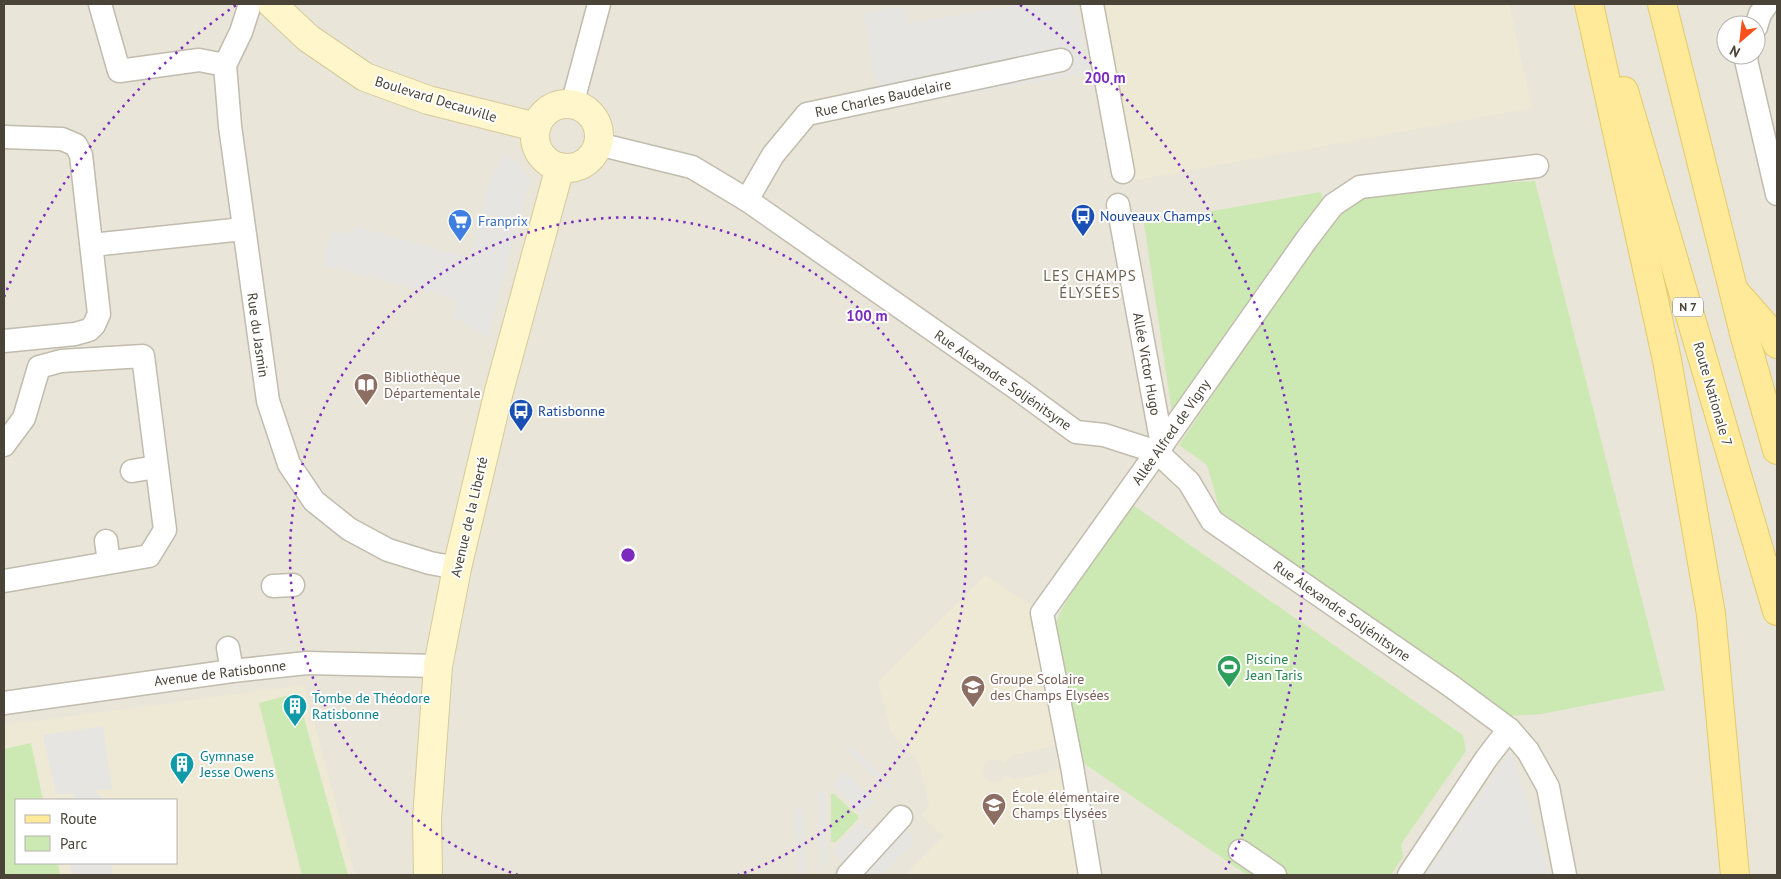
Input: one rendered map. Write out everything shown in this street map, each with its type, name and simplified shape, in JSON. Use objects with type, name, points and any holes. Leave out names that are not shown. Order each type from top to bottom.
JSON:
[{"type":"main road","points":[[1588,4],[1667,360],[1712,614],[1735,875]]},
{"type":"main road","name":"Route Nationale 7","points":[[1598,4],[1777,611]]},
{"type":"main road","points":[[1662,4],[1746,341],[1777,450]]},
{"type":"main road","points":[[1734,291],[1773,335],[1777,344]]},
{"type":"street","points":[[100,4],[118,71],[200,60],[226,64]]},
{"type":"street","name":"Rue du Jasmin","points":[[250,4],[241,32],[226,64],[230,126],[268,401],[289,464],[314,501],[349,529],[388,550],[430,563],[457,568]]},
{"type":"street","name":"Boulevard Decauville","points":[[272,4],[308,38],[365,77],[428,100],[536,128]]},
{"type":"street","points":[[572,105],[599,4]]},
{"type":"street","points":[[1092,4],[1122,172]]},
{"type":"street","points":[[1760,15],[1767,4]]},
{"type":"street","name":"Rue Charles Baudelaire","points":[[747,200],[773,155],[808,114],[1062,60]]},
{"type":"street","points":[[1747,65],[1777,194]]},
{"type":"street","points":[[572,105],[580,107],[589,113],[596,123],[599,133],[598,144],[590,158],[582,164],[571,168],[560,167],[553,165],[537,150],[536,128],[542,116],[551,108],[572,105]]},
{"type":"street","points":[[4,137],[62,139],[76,145],[81,155],[99,314],[94,325],[89,330],[75,334],[4,342]]},
{"type":"street","name":"Rue Alexandre Soljénitsyne","points":[[598,144],[692,167],[747,200],[1076,432],[1158,443],[1189,482],[1212,521],[1451,686],[1509,729],[1528,751],[1548,787],[1565,875]]},
{"type":"street","name":"Allée Alfred de Vigny","points":[[1090,875],[1072,766],[1042,613],[1158,443],[1333,205],[1360,187],[1537,166]]},
{"type":"street","name":"Avenue de la Liberté","points":[[428,875],[427,819],[438,666],[457,568],[499,391],[560,167]]},
{"type":"street","name":"Allée Victor Hugo","points":[[1118,205],[1158,443]]},
{"type":"street","points":[[92,245],[243,229]]},
{"type":"street","points":[[4,445],[24,418],[39,367],[61,361],[144,356],[165,530],[149,556],[107,551],[4,581]]},
{"type":"street","points":[[132,471],[156,467]]},
{"type":"street","points":[[228,648],[232,671]]},
{"type":"street","name":"Avenue de Ratisbonne","points":[[4,702],[232,671],[307,663],[438,666]]},
{"type":"street","points":[[1409,875],[1486,759],[1509,729]]},
{"type":"street","points":[[848,875],[901,817]]},
{"type":"street","points":[[1240,851],[1276,875]]},
{"type":"shaded area","points":[[4,4],[1777,4],[1777,875],[4,875]]},
{"type":"shaded area","points":[[1010,4],[1076,4],[1088,73],[880,109],[864,13],[905,6],[908,23],[1010,6]]},
{"type":"shaded area","points":[[1096,4],[1509,4],[1532,108],[1131,181]]},
{"type":"shaded area","points":[[506,152],[530,179],[487,338],[453,316],[457,299],[322,265],[333,231],[352,235],[354,226],[470,258],[492,174]]},
{"type":"shaded area","name":"Groupe Scolaire des Champs Elysées","points":[[986,575],[1042,613],[1067,743],[1011,756],[1005,763],[996,759],[988,761],[984,765],[983,778],[993,783],[999,783],[1006,775],[1016,780],[1072,766],[1090,875],[905,875],[943,836],[921,815],[929,807],[919,762],[892,735],[878,682]]},
{"type":"shaded area","points":[[304,685],[355,875],[4,875],[4,725]]},
{"type":"shaded area","points":[[103,726],[112,789],[94,790],[102,799],[75,799],[73,794],[56,794],[43,735]]},
{"type":"shaded area","points":[[844,747],[853,748],[890,784],[890,791]]},
{"type":"shaded area","points":[[1510,751],[1550,875],[1425,875]]},
{"type":"shaded area","points":[[845,772],[875,801],[863,814],[833,785]]},
{"type":"shaded area","points":[[818,787],[825,794],[826,863],[820,870]]},
{"type":"shaded area","points":[[796,807],[803,807],[805,875],[797,875]]},
{"type":"shaded area","points":[[861,822],[875,835],[847,864],[833,851]]},
{"type":"shaded area","points":[[904,828],[916,840],[882,875],[858,875]]},
{"type":"shaded area","points":[[70,864],[112,864],[113,875],[72,875]]},
{"type":"green space","points":[[1535,181],[1665,690],[1541,714],[1511,716],[1220,511],[1207,465],[1179,445],[1325,227],[1351,203],[1387,190]]},
{"type":"green space","points":[[1321,192],[1324,204],[1173,420],[1144,223]]},
{"type":"green space","name":"Piscine Jean Taris","points":[[1133,505],[1463,735],[1466,751],[1401,844],[1403,857],[1391,875],[1247,875],[1076,758],[1055,640],[1057,620],[1066,601]]},
{"type":"green space","points":[[297,693],[348,875],[302,875],[259,703]]},
{"type":"green space","points":[[31,743],[43,799],[15,799],[15,864],[58,864],[60,875],[4,875],[4,749]]},
{"type":"green space","points":[[831,794],[834,794],[858,816],[858,819],[835,843],[831,841]]},
{"type":"place","name":"Nouveaux Champs","points":[[1083,237]]},
{"type":"place","name":"Franprix","points":[[460,242]]},
{"type":"place","name":"Bibliothèque Départementale","points":[[366,406]]},
{"type":"place","name":"Ratisbonne","points":[[521,432]]},
{"type":"place","name":"Piscine Jean Taris","points":[[1229,688]]},
{"type":"place","name":"Groupe Scolaire des Champs Elysées","points":[[973,708]]},
{"type":"place","name":"Tombe de Théodore Ratisbonne","points":[[295,727]]},
{"type":"place","name":"Gymnase Jesse Owens","points":[[182,785]]},
{"type":"place","name":"École élémentaire Champs Elysées","points":[[994,826]]},
{"type":"district","name":"LES CHAMPS ÉLYSÉES","points":[[1090,284]]}]
